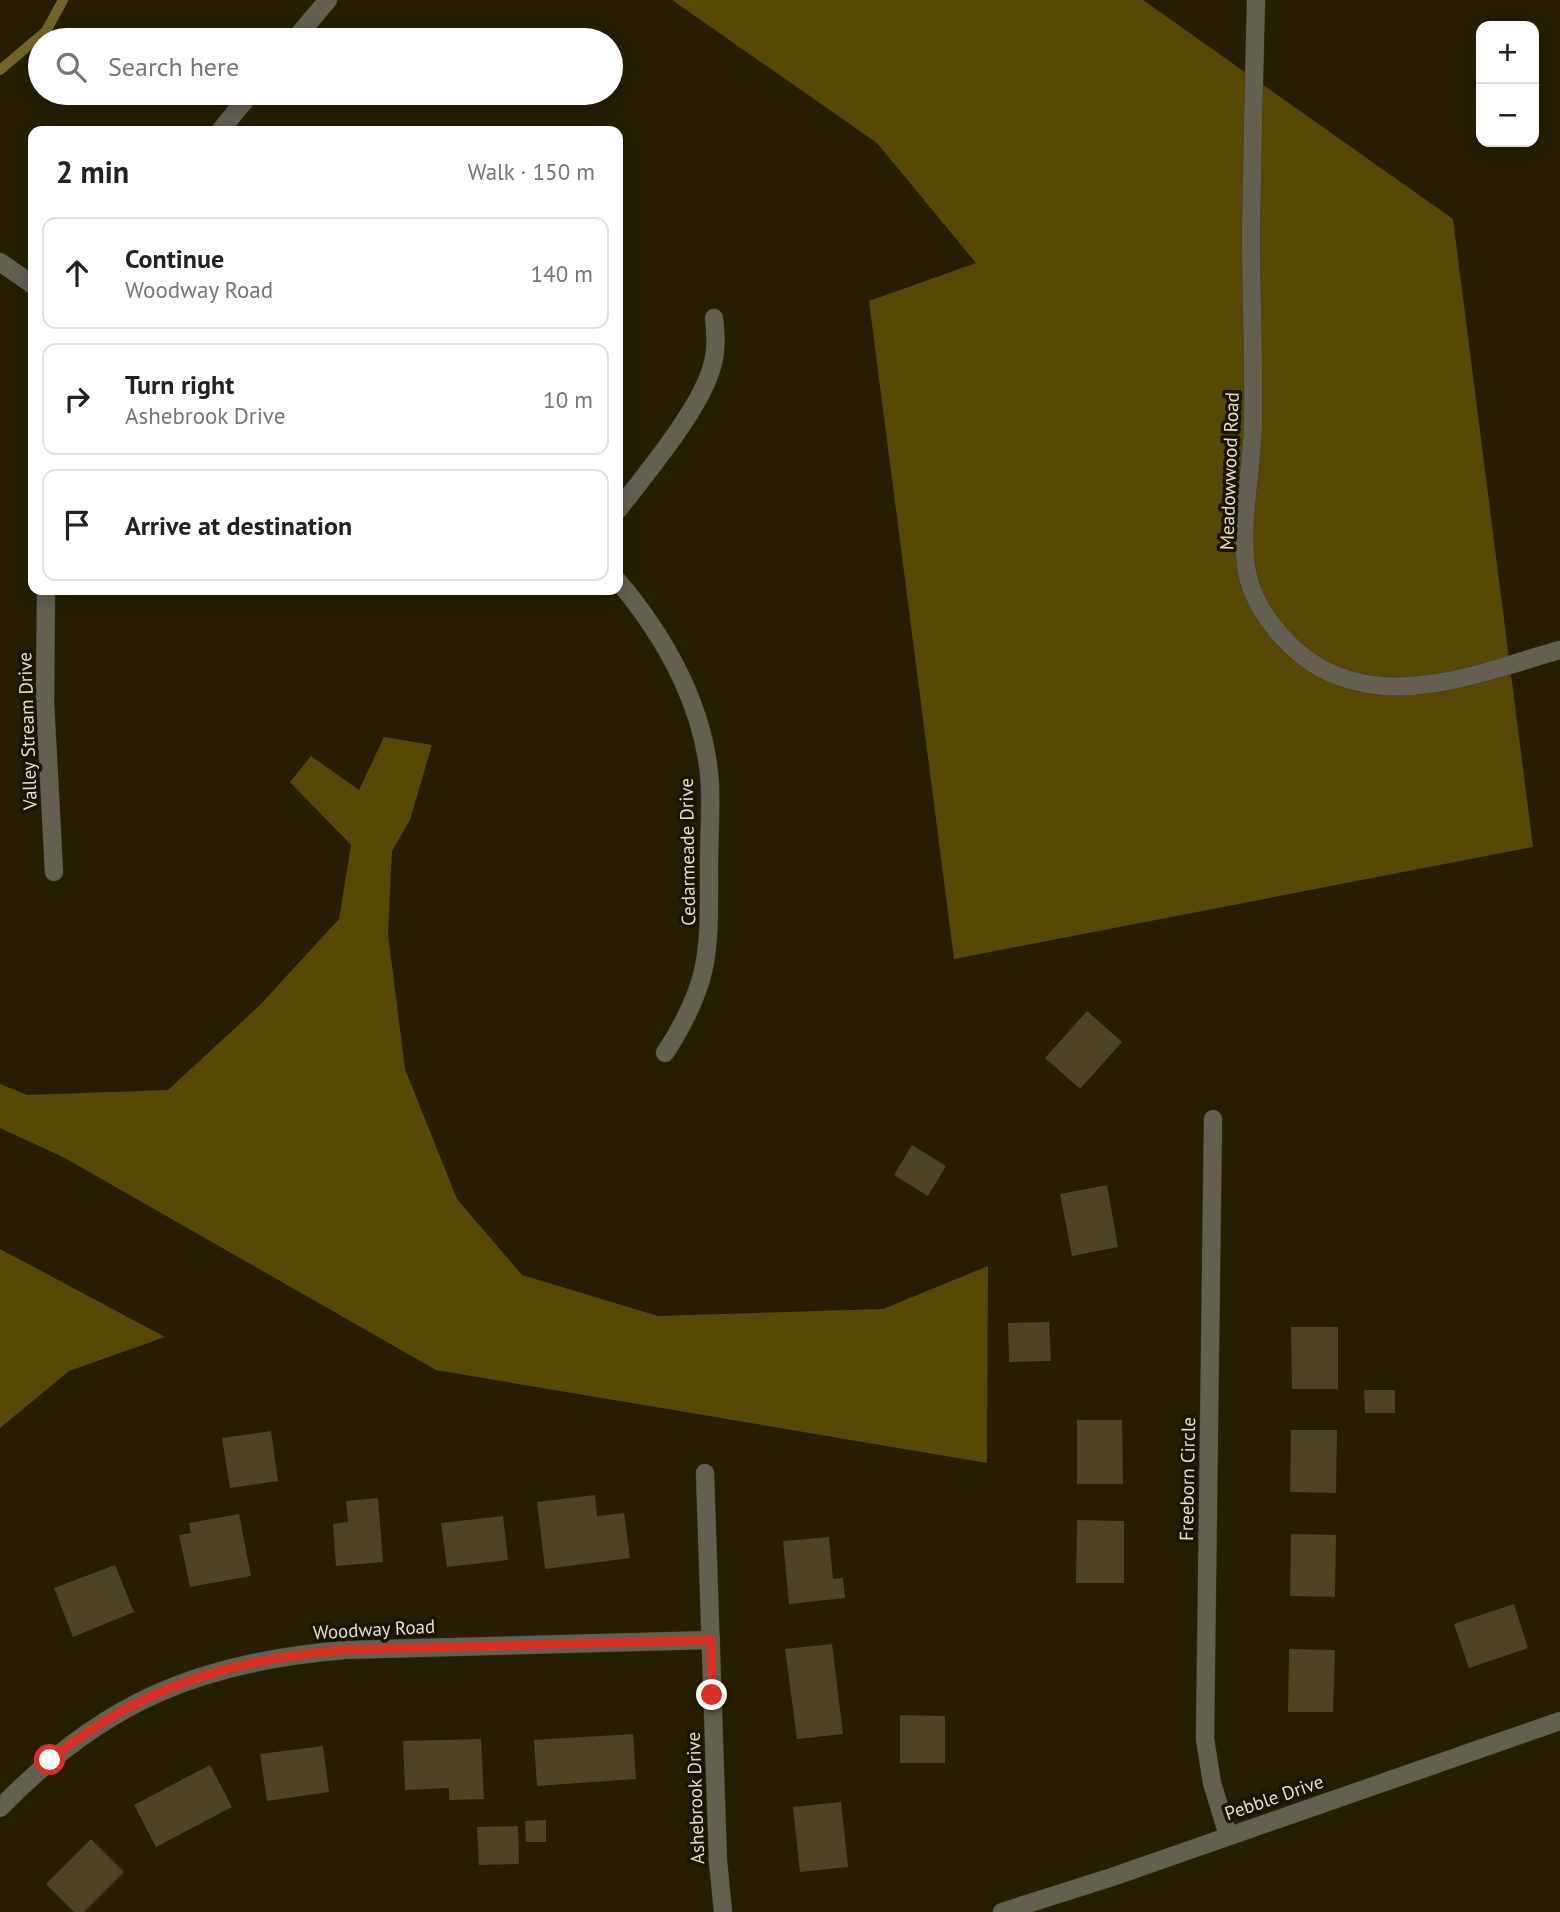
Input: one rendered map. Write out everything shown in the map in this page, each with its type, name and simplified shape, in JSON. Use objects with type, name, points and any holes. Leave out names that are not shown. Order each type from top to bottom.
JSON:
[{"type":"street","points":[[304,28],[328,0]]},
{"type":"street","name":"Meadowwood Road","points":[[1256,0],[1251,234],[1252,425],[1246,539],[1248,573],[1258,601],[1281,635],[1308,660],[1336,676],[1362,683],[1395,686],[1447,681],[1560,650]]},
{"type":"street","points":[[224,126],[241,105]]},
{"type":"street","points":[[0,262],[28,282]]},
{"type":"street","points":[[623,503],[706,386],[713,364],[716,335],[714,318]]},
{"type":"street","name":"Cedarmeade Drive","points":[[623,587],[645,613],[677,666],[699,723],[710,783],[709,946],[702,984],[688,1017],[665,1053]]},
{"type":"street","name":"Valley Stream Drive","points":[[47,595],[45,701],[54,872]]},
{"type":"street","name":"Freeborn Circle","points":[[1213,1119],[1205,1739],[1212,1783],[1228,1835]]},
{"type":"street","name":"Ashebrook Drive","points":[[705,1472],[718,1861],[723,1912]]},
{"type":"street","name":"Woodway Road","points":[[0,1808],[34,1773],[80,1735],[121,1710],[177,1684],[237,1664],[289,1654],[345,1650],[711,1640]]},
{"type":"street","name":"Pebble Drive","points":[[1002,1912],[1560,1721]]},
{"type":"shaded area","points":[[672,0],[1143,0],[1453,219],[1533,847],[954,959],[869,301],[976,263],[877,143]]},
{"type":"shaded area","points":[[384,737],[432,745],[410,820],[392,851],[388,934],[405,1069],[457,1199],[522,1275],[658,1316],[883,1309],[988,1266],[987,1463],[436,1370],[63,1157],[0,1128],[0,1084],[27,1095],[168,1090],[260,1005],[339,919],[351,845],[290,782],[311,756],[359,790]]},
{"type":"shaded area","points":[[0,1249],[165,1337],[69,1371],[0,1428]]},
{"type":"building","points":[[1087,1011],[1122,1042],[1080,1089],[1045,1058]]},
{"type":"building","points":[[912,1145],[946,1166],[928,1196],[894,1175]]},
{"type":"building","points":[[1107,1185],[1118,1247],[1072,1256],[1060,1194]]},
{"type":"building","points":[[1049,1322],[1051,1361],[1009,1362],[1008,1323]]},
{"type":"building","points":[[1291,1327],[1338,1327],[1338,1389],[1292,1389]]},
{"type":"building","points":[[1364,1390],[1395,1390],[1395,1413],[1365,1413]]},
{"type":"building","points":[[1077,1420],[1122,1420],[1123,1484],[1077,1484]]},
{"type":"building","points":[[1291,1430],[1337,1430],[1336,1493],[1290,1492]]},
{"type":"building","points":[[271,1431],[278,1481],[230,1488],[222,1438]]},
{"type":"building","points":[[595,1495],[597,1516],[624,1513],[630,1558],[545,1569],[537,1502]]},
{"type":"building","points":[[378,1498],[383,1562],[336,1566],[333,1524],[348,1522],[346,1501]]},
{"type":"building","points":[[239,1514],[251,1576],[190,1587],[179,1535],[191,1533],[189,1523]]},
{"type":"building","points":[[503,1516],[508,1560],[447,1567],[441,1523]]},
{"type":"building","points":[[1077,1520],[1124,1521],[1124,1583],[1076,1583]]},
{"type":"building","points":[[1291,1534],[1336,1535],[1335,1597],[1290,1596]]},
{"type":"building","points":[[829,1537],[833,1579],[843,1578],[845,1598],[789,1604],[783,1541]]},
{"type":"building","points":[[115,1565],[134,1612],[73,1637],[54,1588]]},
{"type":"building","points":[[1514,1604],[1528,1648],[1469,1668],[1454,1624]]},
{"type":"building","points":[[832,1644],[843,1734],[797,1739],[785,1649]]},
{"type":"building","points":[[1289,1649],[1335,1650],[1333,1712],[1288,1712]]},
{"type":"building","points":[[900,1715],[945,1716],[945,1763],[900,1763]]},
{"type":"building","points":[[633,1734],[636,1779],[537,1786],[534,1740]]},
{"type":"building","points":[[481,1739],[484,1799],[449,1800],[449,1788],[405,1790],[403,1741]]},
{"type":"building","points":[[323,1746],[329,1792],[267,1801],[260,1754]]},
{"type":"building","points":[[210,1765],[232,1807],[156,1847],[134,1805]]},
{"type":"building","points":[[841,1802],[848,1867],[800,1872],[793,1807]]},
{"type":"building","points":[[546,1820],[546,1842],[526,1842],[525,1821]]},
{"type":"building","points":[[518,1826],[519,1864],[479,1865],[477,1827]]},
{"type":"building","points":[[91,1839],[124,1872],[84,1912],[74,1912],[46,1884]]},
{"type":"waterway","points":[[48,28],[63,0]]},
{"type":"waterway","points":[[0,70],[28,46]]},
{"type":"route","points":[[50,1760],[80,1735],[121,1710],[177,1684],[237,1664],[289,1654],[345,1650],[711,1640],[712,1695]]}]
